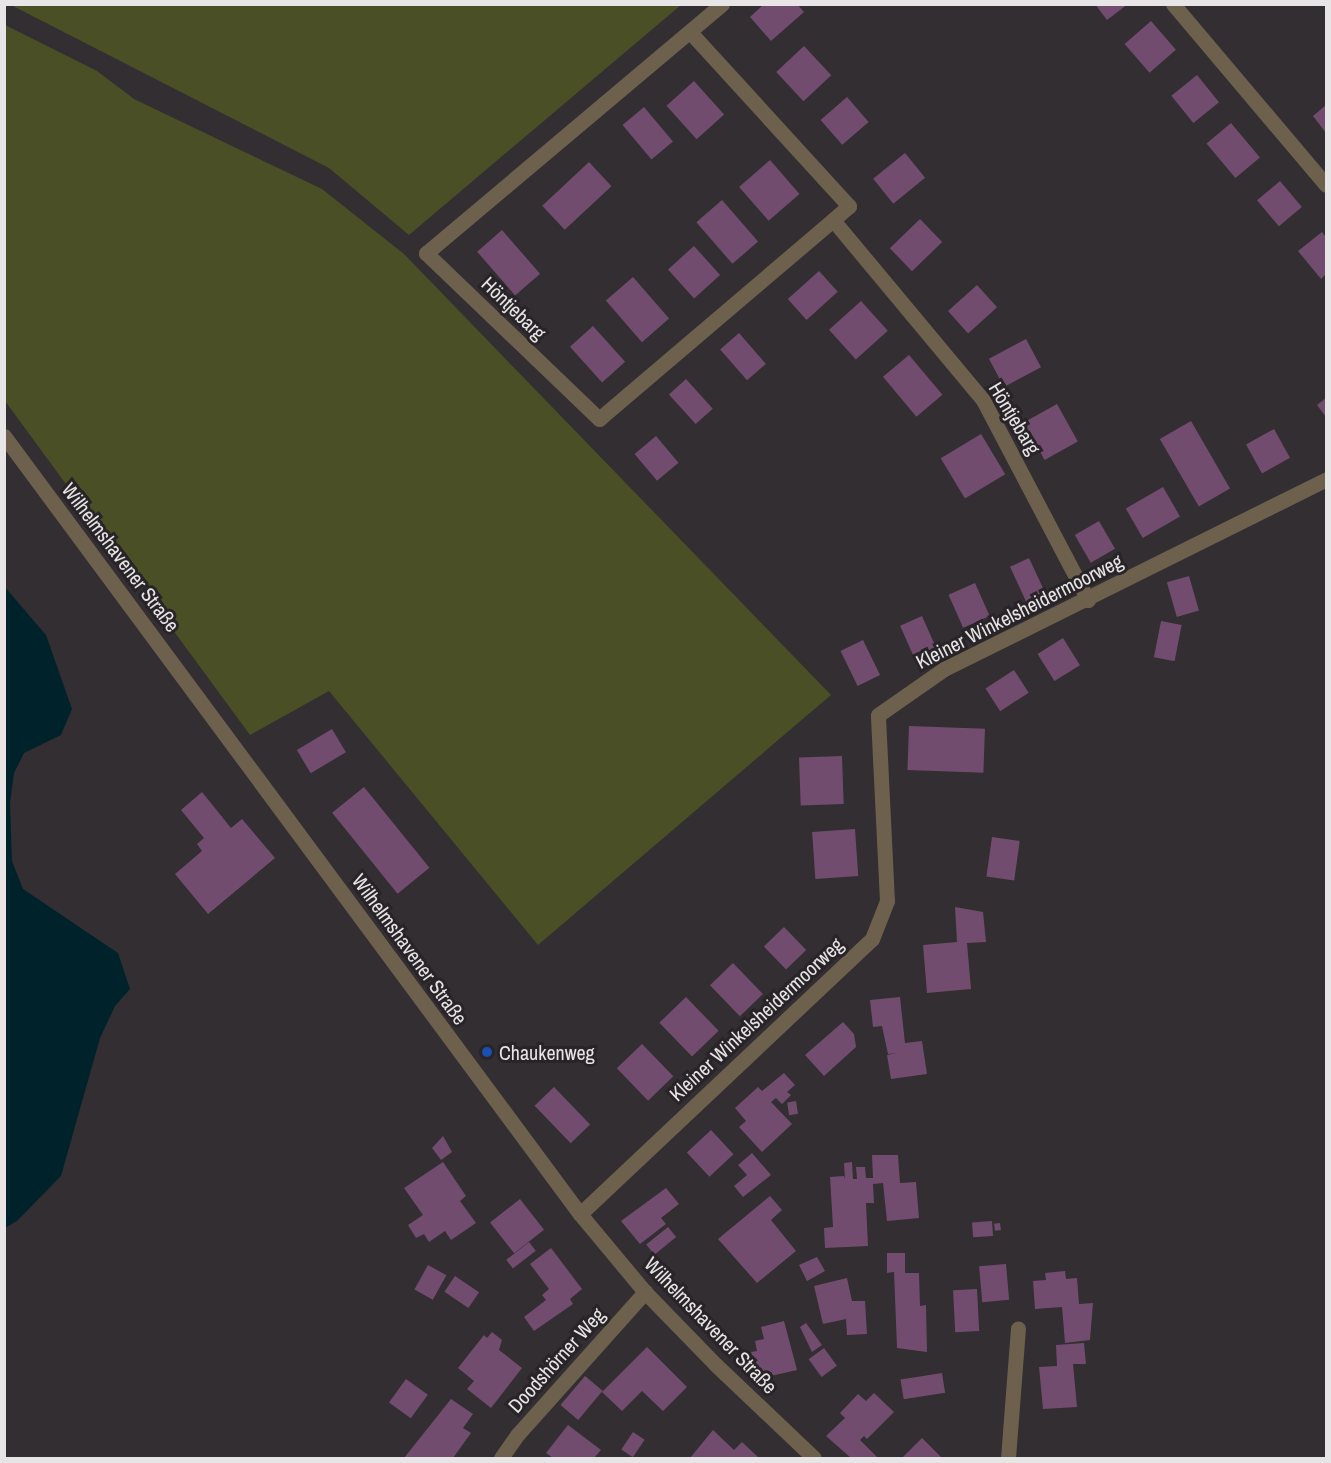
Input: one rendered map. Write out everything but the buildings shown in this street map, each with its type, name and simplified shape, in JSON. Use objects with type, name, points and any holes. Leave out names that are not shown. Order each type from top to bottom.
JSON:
[{"type":"street","name":"Höntjebarg","points":[[690,32],[849,206],[599,419],[426,253],[722,4]]},
{"type":"street","points":[[1173,4],[1326,185]]},
{"type":"street","name":"Höntjebarg","points":[[833,220],[983,400],[1088,600]]},
{"type":"street","name":"Wilhelmshavener Straße","points":[[4,436],[580,1214],[645,1292],[716,1365],[814,1458]]},
{"type":"street","name":"Kleiner Winkelsheidermoorweg","points":[[580,1214],[872,939],[886,901],[878,715],[944,669],[1088,600],[1326,479]]},
{"type":"street","name":"Doodshörner Weg","points":[[501,1458],[518,1434],[645,1292]]},
{"type":"street","points":[[1008,1458],[1018,1329]]},
{"type":"green space","points":[[11,5],[681,5],[409,235],[329,168]]},
{"type":"green space","points":[[5,25],[97,71],[134,99],[322,189],[404,254],[831,695],[538,945],[329,691],[250,735],[5,401]]},
{"type":"water","points":[[4,586],[46,635],[72,709],[61,735],[24,753],[14,773],[10,803],[12,861],[23,889],[118,953],[130,989],[115,1006],[100,1038],[61,1176],[17,1221],[5,1228]]},
{"type":"place","name":"Chaukenweg","points":[[487,1052]]}]
